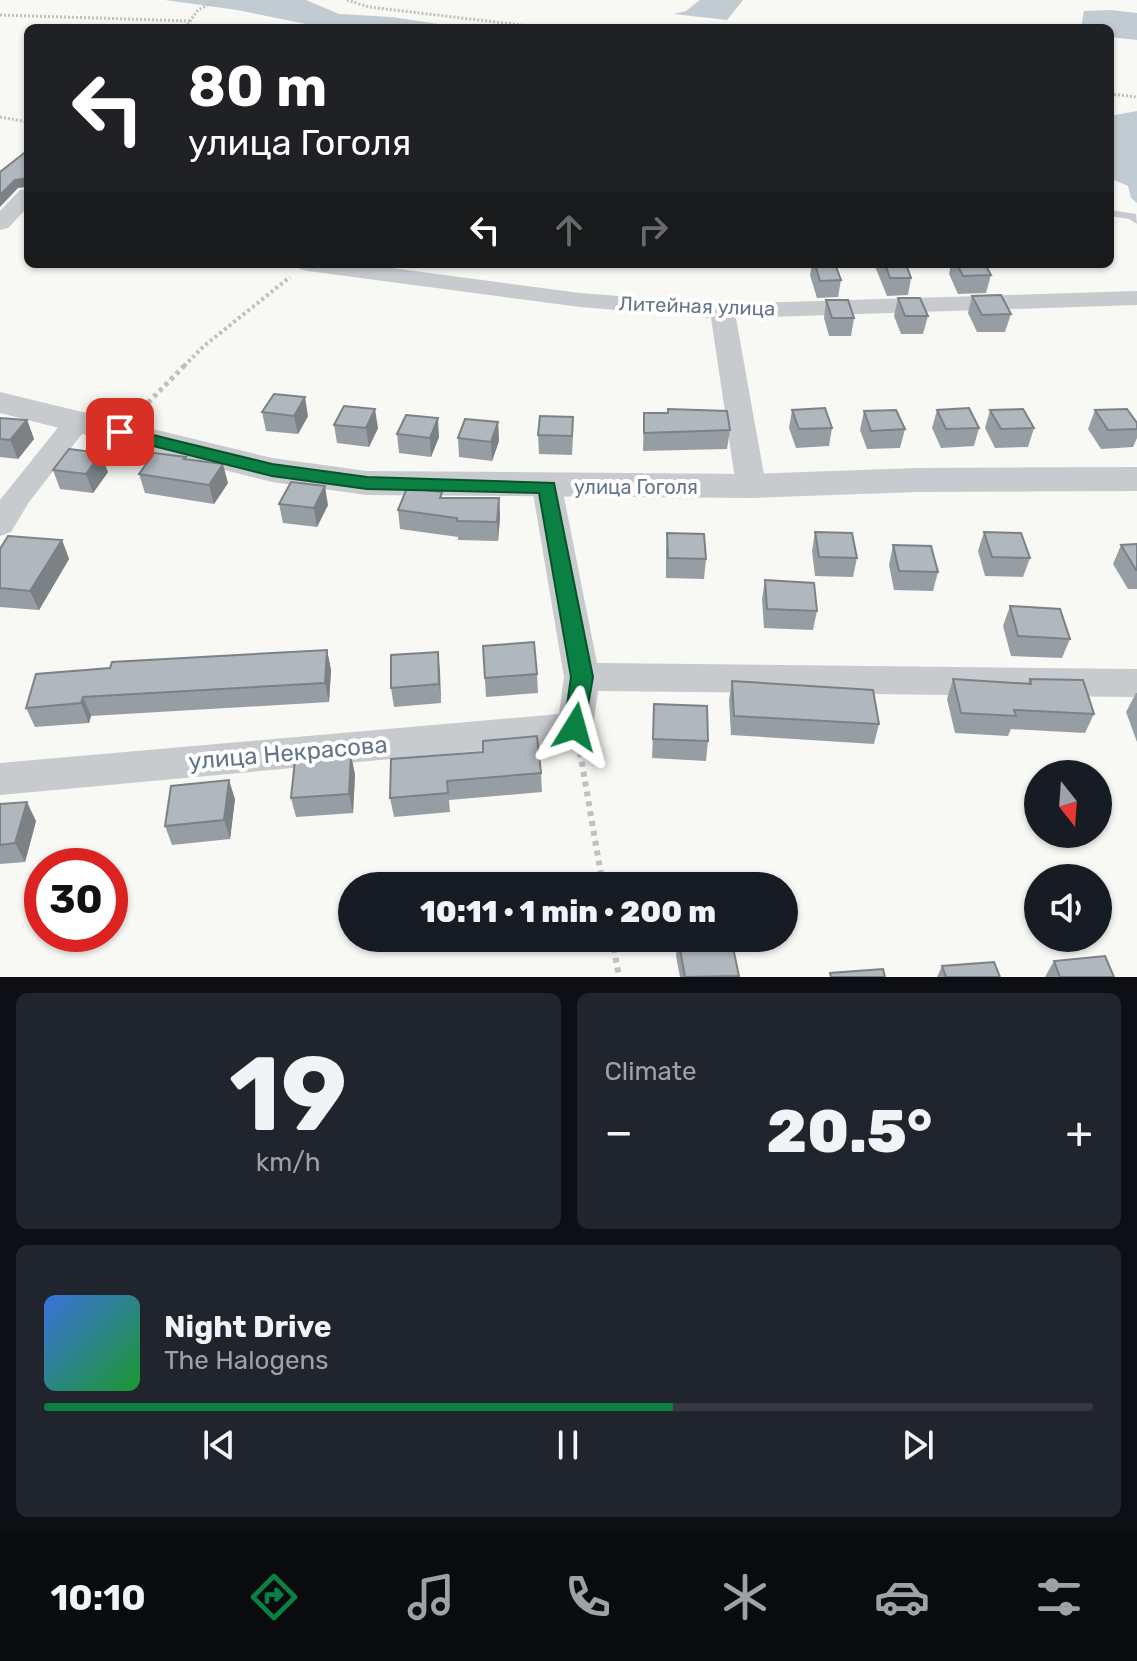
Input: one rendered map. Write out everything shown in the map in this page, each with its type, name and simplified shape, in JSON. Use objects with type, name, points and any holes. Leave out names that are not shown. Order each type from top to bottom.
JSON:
[{"type":"street","points":[[0,223],[24,199]]},
{"type":"street","name":"Литейная улица","points":[[302,268],[580,300],[722,311],[1137,298]]},
{"type":"street","points":[[722,311],[751,486]]},
{"type":"street","name":"улица Гоголя","points":[[0,402],[272,470],[367,483],[547,487],[751,486],[917,480],[1137,479]]},
{"type":"street","points":[[0,525],[18,496],[78,421]]},
{"type":"street","points":[[547,487],[582,677],[575,727]]},
{"type":"street","points":[[582,677],[1137,683]]},
{"type":"street","name":"улица Некрасова","points":[[0,779],[575,727]]},
{"type":"lane","points":[[1114,214],[1132,216],[1137,221]]},
{"type":"path","points":[[188,24],[198,10],[217,0]]},
{"type":"path","points":[[347,0],[369,7],[521,24]]},
{"type":"path","points":[[0,15],[191,21]]},
{"type":"path","points":[[1114,94],[1137,97]]},
{"type":"path","points":[[0,117],[24,121]]},
{"type":"path","points":[[120,432],[204,346],[302,268]]},
{"type":"path","points":[[575,727],[601,872]]},
{"type":"path","points":[[615,952],[619,977]]},
{"type":"shaded area","points":[[165,0],[306,0],[339,14],[438,24],[306,24]]},
{"type":"shaded area","points":[[700,0],[743,0],[727,20],[674,14],[686,11]]},
{"type":"shaded area","points":[[1084,11],[1137,13],[1137,40],[1114,37],[1114,24],[1082,24]]},
{"type":"shaded area","points":[[1137,111],[1137,203],[1131,198],[1128,186],[1114,180],[1114,115]]},
{"type":"building","points":[[24,153],[24,179],[15,180],[0,195],[0,172]]},
{"type":"building","points":[[816,268],[836,268],[841,280],[820,281]]},
{"type":"building","points":[[886,268],[907,268],[911,278],[890,278]]},
{"type":"building","points":[[959,268],[987,268],[991,275],[963,276]]},
{"type":"building","points":[[1001,295],[1011,314],[982,315],[972,296]]},
{"type":"building","points":[[898,298],[920,298],[928,316],[905,316]]},
{"type":"building","points":[[826,300],[848,300],[854,318],[832,318]]},
{"type":"building","points":[[274,394],[305,397],[294,416],[262,412]]},
{"type":"building","points":[[344,406],[375,409],[366,428],[334,425]]},
{"type":"building","points":[[825,408],[832,428],[799,429],[792,410]]},
{"type":"building","points":[[969,408],[979,428],[946,429],[937,410]]},
{"type":"building","points":[[668,409],[727,411],[730,430],[644,433],[644,413],[668,413]]},
{"type":"building","points":[[1023,409],[1034,428],[1001,429],[990,410]]},
{"type":"building","points":[[1127,409],[1137,423],[1137,429],[1108,430],[1095,410]]},
{"type":"building","points":[[896,410],[905,429],[871,431],[864,411]]},
{"type":"building","points":[[406,415],[438,418],[430,438],[397,434]]},
{"type":"building","points":[[540,416],[573,417],[572,436],[538,435]]},
{"type":"building","points":[[0,418],[27,420],[10,440],[0,439]]},
{"type":"building","points":[[465,419],[498,422],[491,442],[458,438]]},
{"type":"building","points":[[69,449],[101,453],[86,474],[53,470]]},
{"type":"building","points":[[154,453],[223,464],[209,485],[139,474]]},
{"type":"building","points":[[291,482],[325,486],[314,508],[279,504]]},
{"type":"building","points":[[407,488],[442,492],[440,498],[499,498],[497,522],[457,521],[457,518],[398,510]]},
{"type":"building","points":[[815,532],[852,533],[857,558],[819,557]]},
{"type":"building","points":[[984,532],[1021,533],[1030,558],[992,557]]},
{"type":"building","points":[[667,533],[704,534],[706,559],[668,558]]},
{"type":"building","points":[[8,536],[62,540],[30,591],[0,588],[0,549]]},
{"type":"building","points":[[1137,544],[1137,570],[1136,570],[1121,545]]},
{"type":"building","points":[[893,545],[931,546],[938,572],[899,571]]},
{"type":"building","points":[[765,580],[814,583],[817,611],[767,609]]},
{"type":"building","points":[[1010,606],[1060,609],[1070,639],[1018,636]]},
{"type":"building","points":[[534,642],[537,674],[485,678],[483,646]]},
{"type":"building","points":[[327,650],[325,683],[83,697],[81,703],[26,708],[36,674],[110,668],[112,662]]},
{"type":"building","points":[[438,652],[439,684],[391,688],[391,655]]},
{"type":"building","points":[[953,679],[1031,684],[1030,679],[1083,680],[1094,714],[1014,710],[1016,716],[961,713]]},
{"type":"building","points":[[732,681],[873,690],[879,724],[734,716]]},
{"type":"building","points":[[654,704],[707,706],[708,741],[653,739]]},
{"type":"building","points":[[537,736],[541,773],[447,781],[448,793],[390,798],[391,759],[483,752],[483,741]]},
{"type":"building","points":[[351,755],[349,794],[291,798],[295,760]]},
{"type":"building","points":[[229,780],[224,820],[165,826],[171,786]]},
{"type":"building","points":[[27,802],[15,843],[0,845],[0,804]]},
{"type":"building","points":[[681,952],[734,952],[739,976],[685,977]]},
{"type":"building","points":[[1105,956],[1114,977],[1060,977],[1054,961]]},
{"type":"building","points":[[994,962],[1000,977],[946,977],[942,966]]},
{"type":"building","points":[[883,969],[885,977],[831,977],[830,973]]},
{"type":"route","points":[[120,432],[272,470],[367,483],[547,487],[582,677],[575,727]]}]
